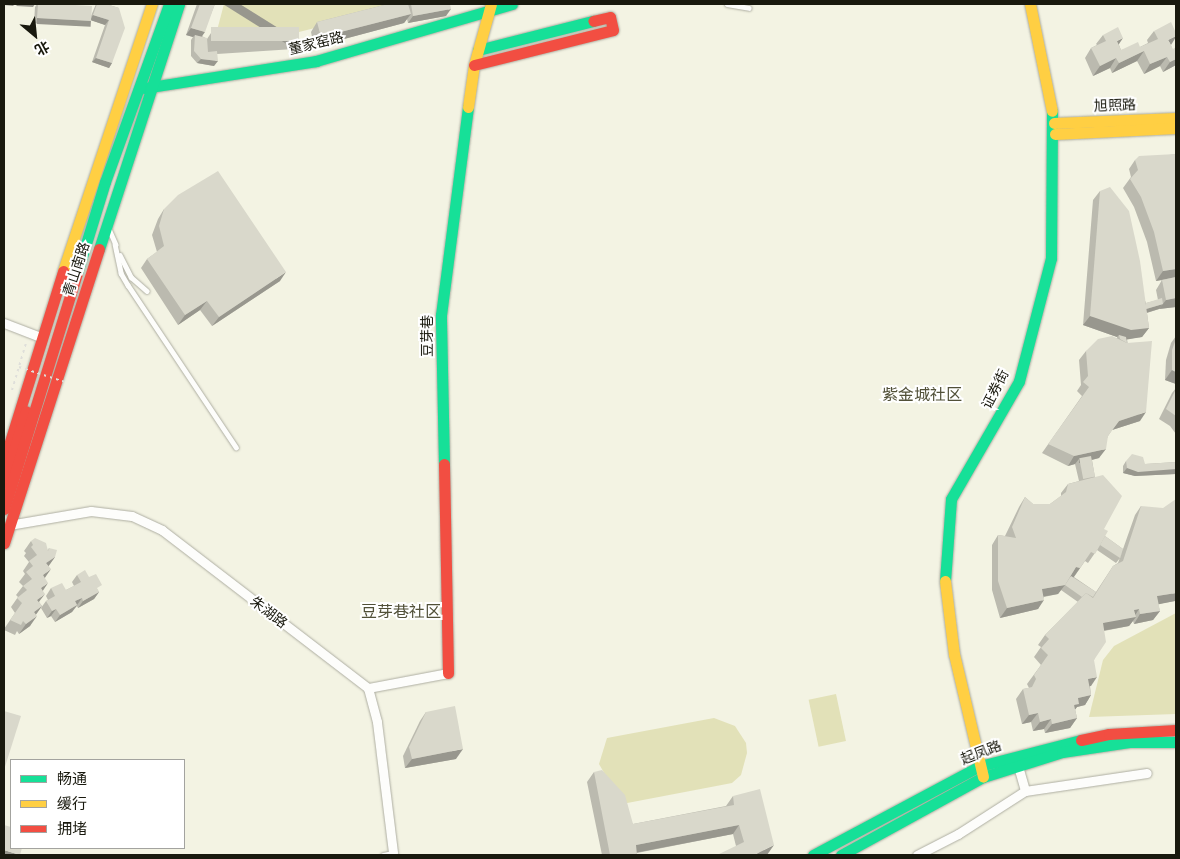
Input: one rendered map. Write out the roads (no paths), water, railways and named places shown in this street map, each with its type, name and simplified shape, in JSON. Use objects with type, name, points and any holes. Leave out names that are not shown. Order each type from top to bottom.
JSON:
[{"type":"street","name":"董家窑路","points":[[131,89],[151,88],[316,61],[490,7],[512,4]]},
{"type":"street","name":"证券街","points":[[981,772],[954,654],[945,587],[951,499],[1019,381],[1051,258],[1055,128],[1030,4]]},
{"type":"street","name":"青山南路","points":[[4,544],[151,88],[165,5]]},
{"type":"street","name":"青山南路","points":[[4,461],[41,337],[131,89],[165,5]]},
{"type":"street","points":[[4,483],[131,89],[165,5]]},
{"type":"street","name":"豆芽巷","points":[[448,673],[442,315],[474,65],[490,7]]},
{"type":"street","points":[[474,65],[613,30],[610,18],[478,50]]},
{"type":"street","points":[[4,509],[105,182],[131,89]]},
{"type":"street","name":"旭照路","points":[[1055,128],[1176,118]]},
{"type":"street","name":"旭照路","points":[[1055,128],[1176,128]]},
{"type":"street","points":[[4,323],[41,337]]},
{"type":"street","name":"朱湖路","points":[[9,525],[91,511],[132,516],[162,530],[368,688]]},
{"type":"street","points":[[393,853],[377,722],[368,688],[448,673]]},
{"type":"street","name":"起凤路","points":[[813,855],[981,772],[1041,748],[1109,734],[1176,730]]},
{"type":"street","name":"起凤路","points":[[841,855],[981,772],[1018,766],[1071,750],[1129,742],[1176,742]]},
{"type":"street","points":[[1018,766],[1025,791]]},
{"type":"street","points":[[917,855],[958,834],[1025,791],[1147,773]]},
{"type":"lane","points":[[726,4],[749,8]]},
{"type":"lane","points":[[107,223],[125,279],[236,447]]},
{"type":"lane","points":[[115,244],[131,277],[147,291]]},
{"type":"lane","points":[[384,855],[393,853]]},
{"type":"district","name":"紫金城社区","points":[[922,394]]},
{"type":"district","name":"豆芽巷社区","points":[[401,611]]}]
